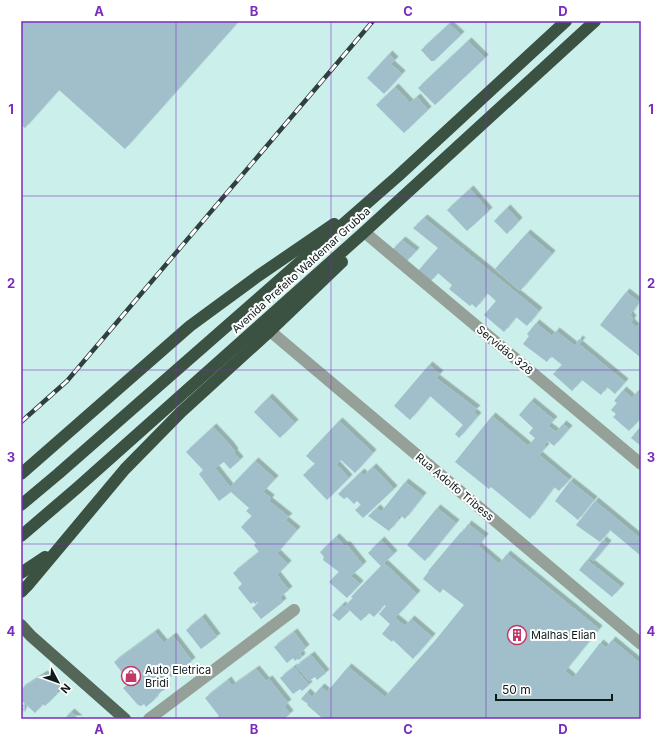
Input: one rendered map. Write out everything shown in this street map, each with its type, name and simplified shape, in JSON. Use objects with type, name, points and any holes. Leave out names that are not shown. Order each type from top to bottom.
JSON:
[{"type":"highway","name":"Avenida Prefeito Waldemar Grubba","points":[[21,505],[366,204],[566,21]]},
{"type":"highway","name":"Avenida Prefeito Waldemar Grubba","points":[[21,536],[83,483],[418,183],[595,21]]},
{"type":"highway","points":[[21,592],[125,469],[181,412],[270,331],[368,236],[418,183]]},
{"type":"highway","points":[[21,474],[190,326],[289,254],[366,204]]},
{"type":"highway","points":[[21,573],[38,562],[63,542]]},
{"type":"main road","points":[[21,625],[30,636],[125,719]]},
{"type":"street","name":"Servidão 328","points":[[368,236],[641,464]]},
{"type":"street","name":"Rua Adolfo Tribess","points":[[270,331],[641,644]]},
{"type":"street","points":[[149,719],[294,610]]},
{"type":"building","points":[[21,21],[239,21],[125,149],[59,90],[25,128],[21,125]]},
{"type":"building","points":[[449,24],[461,35],[434,61],[431,61],[421,50]]},
{"type":"building","points":[[468,41],[485,58],[435,105],[418,88]]},
{"type":"building","points":[[389,54],[395,60],[391,64],[402,74],[384,94],[367,78]]},
{"type":"building","points":[[395,87],[410,103],[417,97],[428,110],[404,133],[376,105]]},
{"type":"building","points":[[470,189],[489,211],[467,231],[447,210]]},
{"type":"building","points":[[507,208],[519,221],[507,234],[494,221]]},
{"type":"building","points":[[424,218],[539,311],[527,326],[516,317],[504,332],[484,315],[496,301],[487,293],[476,308],[472,304],[470,306],[449,289],[452,285],[438,273],[430,282],[417,272],[438,248],[413,228]]},
{"type":"building","points":[[527,233],[552,254],[520,291],[495,269]]},
{"type":"building","points":[[402,240],[416,251],[407,261],[392,250]]},
{"type":"building","points":[[626,292],[639,302],[630,315],[633,319],[631,322],[636,327],[641,322],[640,357],[600,325]]},
{"type":"building","points":[[536,323],[552,336],[556,331],[575,346],[579,339],[582,341],[579,344],[625,382],[615,394],[607,387],[601,395],[582,380],[572,391],[553,374],[562,365],[551,356],[547,362],[523,344],[529,336],[527,334]]},
{"type":"building","points":[[429,365],[440,374],[436,378],[477,409],[473,412],[478,416],[459,438],[455,434],[463,425],[430,396],[410,420],[394,406]]},
{"type":"building","points":[[623,390],[632,398],[637,392],[641,395],[641,418],[629,431],[613,417],[616,414],[611,410],[617,403],[614,401]]},
{"type":"building","points":[[269,397],[295,423],[280,438],[254,412]]},
{"type":"building","points":[[531,401],[554,420],[548,426],[556,432],[563,424],[569,429],[554,446],[548,441],[544,445],[546,447],[539,455],[569,480],[559,491],[554,487],[530,519],[491,487],[489,489],[455,462],[492,416],[528,446],[535,438],[529,433],[533,428],[519,415]]},
{"type":"building","points":[[339,421],[373,453],[355,473],[341,460],[336,464],[349,478],[327,500],[303,475],[315,464],[306,456]]},
{"type":"building","points":[[641,426],[641,446],[631,438]]},
{"type":"building","points":[[213,427],[230,445],[240,460],[230,469],[224,462],[215,468],[230,487],[255,461],[275,479],[263,492],[271,498],[269,501],[289,517],[285,520],[297,530],[277,553],[288,564],[277,575],[289,590],[280,597],[283,602],[261,619],[252,608],[259,603],[257,602],[255,604],[253,602],[251,604],[238,588],[242,584],[233,573],[259,552],[254,545],[256,543],[241,527],[252,516],[246,511],[249,508],[231,492],[219,501],[199,474],[203,470],[186,452]]},
{"type":"building","points":[[373,467],[394,489],[363,518],[355,510],[361,505],[357,501],[354,504],[347,497],[344,499],[338,494],[361,472],[364,475]]},
{"type":"building","points":[[570,481],[594,500],[578,520],[555,501]]},
{"type":"building","points":[[405,482],[423,496],[405,519],[400,515],[397,518],[399,519],[389,531],[368,516],[377,508],[381,512]]},
{"type":"building","points":[[595,501],[641,539],[641,556],[610,530],[600,542],[576,525]]},
{"type":"building","points":[[437,508],[456,523],[425,561],[407,545]]},
{"type":"building","name":"Malhas Elian","points":[[468,524],[485,537],[478,546],[499,564],[507,554],[599,629],[565,671],[573,678],[600,643],[606,648],[612,640],[641,664],[641,719],[323,719],[301,699],[307,692],[312,697],[321,687],[327,692],[348,667],[385,697],[434,642],[464,605],[443,589],[440,593],[423,579]]},
{"type":"building","points":[[336,537],[344,545],[347,545],[363,565],[351,576],[360,584],[347,598],[329,582],[339,572],[323,560],[324,557],[320,552]]},
{"type":"building","points":[[381,540],[394,554],[384,563],[417,594],[395,618],[405,626],[411,619],[432,637],[413,659],[393,640],[392,642],[382,634],[390,624],[379,614],[386,606],[384,605],[374,617],[369,613],[361,621],[345,606],[353,598],[351,597],[381,566],[368,553]]},
{"type":"building","points":[[603,540],[608,544],[594,561],[589,558]]},
{"type":"building","points":[[587,560],[621,587],[612,597],[579,570]]},
{"type":"building","points":[[342,605],[349,611],[339,621],[332,615]]},
{"type":"building","points":[[202,617],[217,637],[201,649],[186,630]]},
{"type":"building","points":[[155,632],[164,643],[173,636],[192,661],[171,677],[161,663],[152,670],[167,688],[156,695],[157,696],[155,698],[153,696],[155,699],[146,707],[144,704],[141,706],[138,705],[123,688],[130,683],[114,662]]},
{"type":"building","points":[[294,632],[306,648],[300,653],[302,657],[299,660],[297,659],[295,661],[293,658],[287,663],[274,647]]},
{"type":"building","points":[[311,655],[326,673],[317,680],[315,677],[309,681],[296,666]]},
{"type":"building","points":[[294,667],[309,685],[302,691],[300,689],[293,694],[280,678]]},
{"type":"building","points":[[256,669],[266,681],[269,679],[288,703],[284,706],[290,714],[284,719],[217,719],[216,718],[219,716],[205,698],[228,680],[232,686]]},
{"type":"building","points":[[44,674],[60,688],[56,692],[58,693],[45,706],[43,704],[35,713],[21,700],[21,689]]},
{"type":"building","points":[[21,704],[24,705],[24,709],[21,716]]},
{"type":"building","points":[[71,712],[79,719],[64,719]]},
{"type":"railway","points":[[21,422],[67,381],[373,21]]},
{"type":"place","name":"Malhas Elian","points":[[517,635]]},
{"type":"place","name":"Auto Eletrica Bridi","points":[[131,676]]}]
